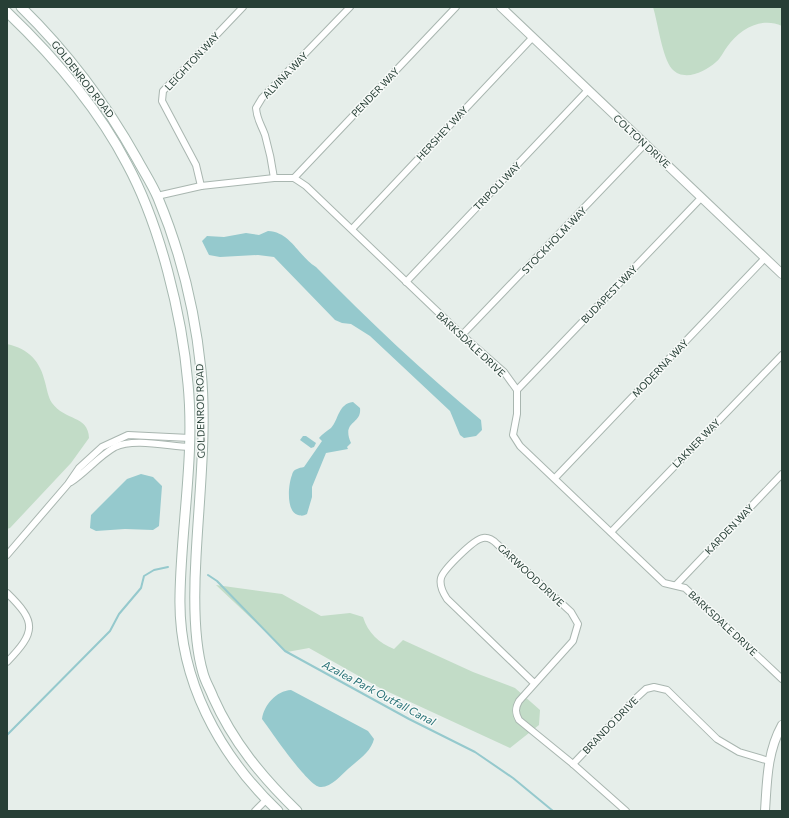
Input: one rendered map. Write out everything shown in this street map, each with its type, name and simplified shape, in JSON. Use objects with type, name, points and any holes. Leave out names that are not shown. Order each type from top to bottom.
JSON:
[{"type":"main road","name":"GOLDENROD ROAD","points":[[21,7],[76,66],[104,103],[157,196],[176,245],[186,282],[200,365],[202,448],[194,595],[196,630],[202,665],[221,715],[244,754],[275,790],[297,811]]},
{"type":"main road","points":[[28,7],[35,21]]},
{"type":"main road","name":"GOLDENROD ROAD","points":[[7,12],[57,63],[104,125],[128,164],[149,216],[168,274],[181,333],[189,386],[189,443],[180,598],[185,651],[190,674],[211,725],[237,767],[266,800],[278,811]]},
{"type":"main road","points":[[128,164],[148,192],[157,196]]},
{"type":"main road","points":[[149,216],[157,216],[161,220],[176,245]]},
{"type":"main road","points":[[189,409],[202,448]]},
{"type":"main road","points":[[189,443],[197,452],[197,470],[200,478]]},
{"type":"main road","points":[[185,651],[202,684],[208,684]]},
{"type":"street","name":"LEIGHTON WAY","points":[[202,186],[196,165],[162,101],[163,91],[243,7]]},
{"type":"street","name":"ALVINA WAY","points":[[274,178],[272,158],[264,132],[257,120],[256,108],[262,98],[350,7]]},
{"type":"street","name":"PENDER WAY","points":[[294,178],[456,7]]},
{"type":"street","name":"COLTON DRIVE","points":[[501,7],[782,274]]},
{"type":"street","name":"HERSHEY WAY","points":[[352,229],[533,37]]},
{"type":"street","name":"TRIPOLI WAY","points":[[406,282],[588,90]]},
{"type":"street","name":"STOCKHOLM WAY","points":[[462,335],[645,144]]},
{"type":"street","points":[[157,196],[202,186],[274,178],[294,178]]},
{"type":"street","name":"BARKSDALE DRIVE","points":[[294,178],[306,186],[462,335],[504,372],[517,390],[517,414],[513,435],[520,446],[664,583],[685,588],[782,679]]},
{"type":"street","name":"BUDAPEST WAY","points":[[517,390],[701,198]]},
{"type":"street","name":"MODERNA WAY","points":[[555,478],[765,258]]},
{"type":"street","name":"LAKNER WAY","points":[[611,532],[782,354]]},
{"type":"street","points":[[7,555],[68,484],[79,468],[102,447],[114,440],[128,435],[189,443]]},
{"type":"street","name":"KARDEN WAY","points":[[676,585],[782,474]]},
{"type":"street","name":"GARWOOD DRIVE","points":[[534,683],[447,599],[441,590],[441,579],[444,572],[473,543],[483,538],[491,539],[497,544],[571,612],[578,624],[573,641],[519,701],[515,711],[516,716],[626,811]]},
{"type":"street","points":[[7,593],[26,612],[30,625],[27,638],[7,662]]},
{"type":"street","name":"BRANDO DRIVE","points":[[573,764],[634,700],[646,689],[654,687],[667,690],[717,739],[739,752],[769,760]]},
{"type":"street","points":[[764,811],[769,760],[774,739],[782,725]]},
{"type":"street","points":[[255,811],[266,800]]},
{"type":"green space","points":[[653,7],[782,7],[782,26],[774,23],[766,23],[751,26],[732,41],[719,59],[711,66],[694,74],[682,75],[672,69],[669,64],[663,48]]},
{"type":"green space","points":[[7,344],[22,349],[37,362],[52,403],[63,413],[85,425],[89,438],[71,463],[10,528],[7,529]]},
{"type":"green space","points":[[216,585],[282,594],[321,616],[350,613],[363,617],[371,633],[389,647],[394,649],[403,640],[473,672],[515,688],[540,710],[539,725],[510,748],[380,688],[309,648],[287,652]]},
{"type":"water","points":[[268,231],[276,232],[289,240],[304,257],[396,345],[481,420],[482,430],[476,436],[464,438],[460,435],[450,411],[370,336],[351,324],[342,323],[335,320],[274,257],[258,255],[220,257],[209,255],[202,241],[207,236],[224,237],[246,233],[259,235]]},
{"type":"water","points":[[353,402],[360,408],[360,413],[348,430],[351,443],[347,447],[348,449],[326,453],[312,487],[312,497],[307,514],[302,516],[294,513],[291,509],[289,491],[294,471],[304,467],[322,441],[319,438],[331,428],[339,412],[344,406]]},
{"type":"water","points":[[303,436],[306,436],[316,443],[314,447],[311,448],[300,440]]},
{"type":"water","points":[[141,474],[153,477],[162,486],[159,526],[153,530],[125,529],[96,531],[90,528],[91,515],[127,479]]},
{"type":"water","points":[[291,690],[368,731],[374,739],[364,756],[336,781],[324,787],[314,784],[307,778],[262,719],[268,704],[276,696],[280,693]]},
{"type":"waterway","name":"Azalea Park Outfall Canal","points":[[7,735],[110,631],[119,614],[141,588],[144,576],[154,570],[168,567]]},
{"type":"waterway","name":"Azalea Park Outfall Canal","points":[[208,575],[217,581],[285,651],[409,719],[475,752],[513,778],[553,811]]}]
